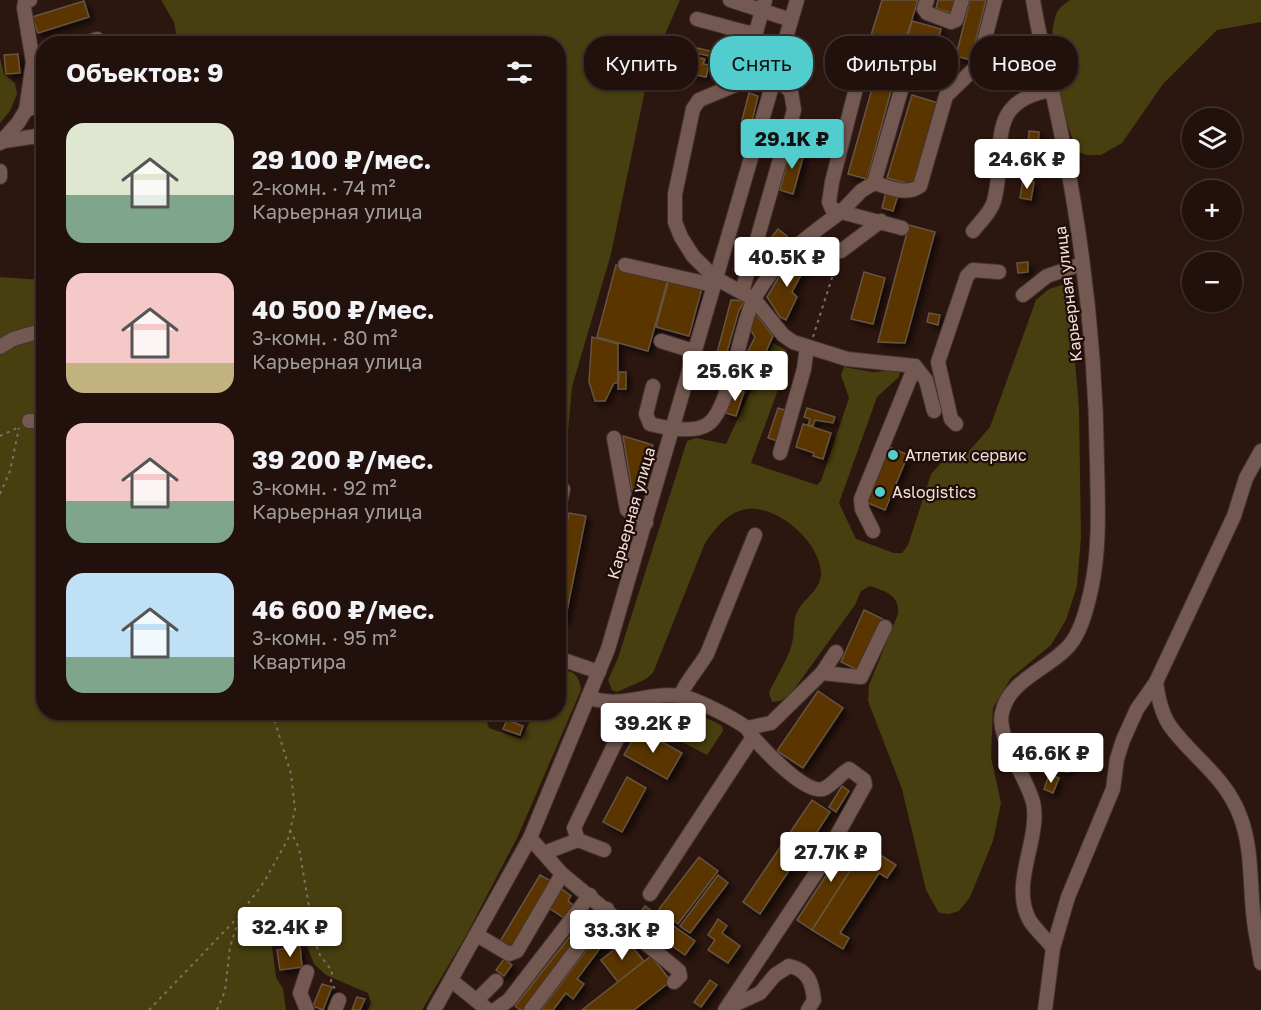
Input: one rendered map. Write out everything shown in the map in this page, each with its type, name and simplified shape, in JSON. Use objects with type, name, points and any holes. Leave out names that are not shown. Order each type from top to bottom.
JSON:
[{"type":"street","points":[[30,0],[25,2],[24,8],[36,53]]},
{"type":"street","points":[[730,0],[764,5],[790,20]]},
{"type":"street","name":"Карьерная улица","points":[[785,36],[797,0]]},
{"type":"street","points":[[927,0],[924,9],[927,13],[951,22],[956,20],[962,0]]},
{"type":"street","points":[[748,295],[786,254],[841,212],[861,190],[874,183],[904,191],[912,191],[920,186],[946,96],[978,65],[995,0]]},
{"type":"street","name":"Карьерная улица","points":[[1033,0],[1040,36]]},
{"type":"street","points":[[697,19],[749,33],[756,32],[764,5]]},
{"type":"street","points":[[2,142],[26,110],[36,68]]},
{"type":"street","points":[[714,282],[686,246],[675,222],[675,194],[693,109],[709,95],[722,90]]},
{"type":"street","name":"Карьерная улица","points":[[434,1010],[530,838],[599,672],[646,523],[693,351],[770,90]]},
{"type":"street","points":[[653,386],[646,414],[650,424],[700,429],[711,422],[729,381],[794,110],[788,90]]},
{"type":"street","points":[[856,90],[829,202],[832,209],[902,228]]},
{"type":"street","points":[[874,183],[901,90]]},
{"type":"street","points":[[973,231],[994,204],[998,148],[1013,105],[1022,98],[1051,90]]},
{"type":"street","name":"Карьерная улица","points":[[1051,90],[1070,182],[1091,334],[1097,427],[1098,537],[1091,589],[1082,623],[1072,643],[1054,660],[1025,680],[1010,696],[1001,713],[1003,732],[1034,803],[1035,822],[1022,892],[1024,905],[1030,921],[1053,948]]},
{"type":"street","points":[[26,110],[36,107]]},
{"type":"street","points":[[2,142],[36,136]]},
{"type":"street","points":[[0,171],[0,177]]},
{"type":"street","points":[[841,251],[881,221]]},
{"type":"street","points":[[1023,295],[1047,276],[1082,264]]},
{"type":"street","points":[[625,265],[714,282],[748,295],[783,335],[793,342],[862,362],[915,366],[926,380],[934,411]]},
{"type":"street","points":[[956,424],[951,419],[938,362],[967,276],[973,270],[999,272]]},
{"type":"street","points":[[0,347],[13,339],[36,332]]},
{"type":"street","points":[[661,341],[693,351]]},
{"type":"street","points":[[780,453],[808,347]]},
{"type":"street","points":[[873,531],[862,508],[861,499],[915,366]]},
{"type":"street","points":[[928,390],[941,382]]},
{"type":"street","points":[[29,422],[36,422]]},
{"type":"street","points":[[614,438],[627,510],[646,523]]},
{"type":"street","points":[[1045,1010],[1053,948],[1068,897],[1113,789],[1117,759],[1124,740],[1137,709],[1156,682],[1234,516],[1246,478],[1261,451]]},
{"type":"street","points":[[680,696],[687,681],[698,670],[707,654],[755,536]]},
{"type":"street","points":[[822,673],[861,677],[885,627]]},
{"type":"street","points":[[650,894],[750,733],[771,723],[822,673],[836,652]]},
{"type":"street","points":[[566,661],[599,672]]},
{"type":"street","points":[[1156,682],[1159,703],[1169,725],[1222,782],[1241,817],[1247,854],[1251,915],[1259,938],[1261,963]]},
{"type":"street","points":[[588,697],[609,703],[680,696],[732,718],[750,733],[770,757],[811,789],[823,789],[849,769],[864,780],[865,785],[816,873],[726,1009]]},
{"type":"street","points":[[578,840],[574,828],[619,735],[620,722],[609,703]]},
{"type":"street","points":[[530,838],[562,874],[679,970],[680,976],[674,982]]},
{"type":"street","points":[[544,854],[578,840],[604,850]]},
{"type":"street","points":[[477,935],[509,954],[517,951],[562,874]]},
{"type":"street","points":[[495,1010],[509,1000],[590,895]]},
{"type":"street","points":[[531,1010],[607,909]]},
{"type":"street","points":[[726,1009],[760,993],[775,975],[789,966],[799,968],[808,976],[814,1000],[808,1010]]},
{"type":"street","points":[[307,972],[300,993],[308,1010]]},
{"type":"street","points":[[452,981],[488,1010]]},
{"type":"street","points":[[477,1000],[496,981]]},
{"type":"path","points":[[808,347],[841,251]]},
{"type":"path","points":[[0,436],[19,427],[10,471],[0,494]]},
{"type":"path","points":[[149,1010],[242,913],[264,882],[288,839],[295,810],[291,774],[274,720]]},
{"type":"path","points":[[290,830],[299,848],[315,942],[320,955],[332,971],[331,982],[337,1005]]},
{"type":"path","points":[[217,1010],[225,991],[230,947],[242,913]]},
{"type":"shaded area","points":[[161,0],[680,0],[664,36],[584,36],[584,90],[645,90],[611,254],[572,387],[566,454],[566,36],[177,36],[174,22]]},
{"type":"shaded area","points":[[1070,0],[1261,0],[1261,22],[1217,30],[1163,84],[1122,143],[1101,155],[1087,155],[1078,152],[1058,90],[1078,90],[1078,36],[1053,36],[1056,15]]},
{"type":"shaded area","points":[[0,58],[4,74],[15,83],[17,94],[10,111],[0,123]]},
{"type":"shaded area","points":[[0,277],[36,280],[36,720],[488,720],[489,728],[521,739],[530,720],[566,720],[566,671],[575,674],[581,690],[518,836],[467,934],[422,1010],[368,1010],[371,1003],[368,993],[326,975],[314,964],[305,941],[298,939],[276,942],[272,947],[276,977],[283,989],[286,1010],[0,1010]]},
{"type":"shaded area","points":[[1065,284],[1069,289],[1079,409],[1081,537],[1077,586],[1066,620],[1051,645],[1011,678],[993,708],[991,757],[1001,803],[993,841],[970,897],[959,911],[949,914],[939,913],[926,890],[902,789],[868,701],[869,685],[898,614],[897,603],[891,595],[870,586],[861,591],[855,605],[790,695],[780,701],[772,702],[769,693],[791,647],[797,612],[816,587],[821,573],[813,548],[793,526],[768,512],[755,509],[736,512],[725,519],[705,543],[653,673],[646,679],[617,692],[612,690],[608,680],[618,658],[687,441],[696,438],[726,444],[773,343],[786,350],[789,360],[751,463],[817,485],[821,481],[849,398],[841,375],[844,367],[873,372],[900,370],[899,377],[877,397],[839,503],[856,539],[894,553],[902,553],[908,545],[931,474],[941,463],[970,450],[990,427],[1036,300],[1049,289]]},
{"type":"shaded area","points":[[662,709],[694,714],[722,726],[723,731],[707,755],[640,720],[639,712]]},
{"type":"building","points":[[882,0],[918,0],[907,36],[871,36]]},
{"type":"building","points":[[938,0],[958,0],[954,14],[936,8]]},
{"type":"building","points":[[970,0],[986,0],[977,36],[970,36],[970,60],[958,57]]},
{"type":"building","points":[[84,1],[89,17],[38,33],[32,17]]},
{"type":"building","points":[[912,21],[941,29],[939,36],[908,36]]},
{"type":"building","points":[[698,48],[710,51],[710,56],[698,53]]},
{"type":"building","points":[[18,54],[20,73],[6,74],[4,55]]},
{"type":"building","points":[[698,58],[705,59],[703,64],[709,65],[706,77],[698,75]]},
{"type":"building","points":[[872,90],[891,90],[867,179],[848,174]]},
{"type":"building","points":[[749,93],[758,96],[751,126],[741,124]]},
{"type":"building","points":[[912,95],[938,103],[913,185],[887,178]]},
{"type":"building","points":[[1029,131],[1039,132],[1038,146],[1028,145]]},
{"type":"building","points":[[791,147],[805,150],[793,194],[780,190]]},
{"type":"building","points":[[1026,151],[1038,153],[1036,170],[1025,169]]},
{"type":"building","points":[[1023,180],[1034,182],[1031,200],[1020,198]]},
{"type":"building","points":[[886,192],[898,195],[893,211],[882,208]]},
{"type":"building","points":[[909,225],[935,232],[905,343],[878,342]]},
{"type":"building","points":[[778,229],[787,236],[771,255],[763,248]]},
{"type":"building","points":[[795,255],[808,262],[792,292],[797,297],[786,320],[780,317],[767,297],[780,275],[783,277]]},
{"type":"building","points":[[1028,262],[1028,272],[1018,273],[1017,263]]},
{"type":"building","points":[[616,265],[668,279],[648,351],[597,337]]},
{"type":"building","points":[[864,272],[885,278],[873,324],[851,319]]},
{"type":"building","points":[[669,279],[702,288],[689,336],[656,327]]},
{"type":"building","points":[[731,300],[745,301],[739,310],[723,366],[729,368],[726,381],[711,376]]},
{"type":"building","points":[[929,313],[940,315],[938,325],[927,322]]},
{"type":"building","points":[[756,314],[773,336],[749,389],[733,382],[755,337],[749,327]]},
{"type":"building","points":[[592,337],[618,344],[618,383],[614,383],[605,401],[595,401],[589,382]]},
{"type":"building","points":[[619,372],[626,372],[626,389],[618,389]]},
{"type":"building","points":[[734,389],[744,392],[736,416],[726,413]]},
{"type":"building","points":[[778,408],[788,411],[778,441],[768,438]]},
{"type":"building","points":[[807,408],[835,417],[833,423],[815,420],[813,426],[808,425],[810,419],[804,417]]},
{"type":"building","points":[[803,424],[831,433],[823,459],[813,456],[814,453],[796,447]]},
{"type":"building","points":[[623,436],[653,445],[640,492],[632,490]]},
{"type":"building","points":[[889,447],[908,455],[885,510],[866,502]]},
{"type":"building","points":[[569,513],[586,516],[566,616],[566,528]]},
{"type":"building","points":[[864,610],[883,619],[860,671],[841,662]]},
{"type":"building","points":[[818,691],[843,708],[803,768],[777,751]]},
{"type":"building","points":[[507,720],[523,726],[520,735],[503,729]]},
{"type":"building","points":[[639,729],[682,753],[667,779],[624,755]]},
{"type":"building","points":[[1061,753],[1071,755],[1068,772],[1058,770]]},
{"type":"building","points":[[1049,775],[1059,778],[1053,793],[1044,789]]},
{"type":"building","points":[[627,777],[646,788],[622,832],[603,822]]},
{"type":"building","points":[[842,786],[849,791],[836,812],[829,807]]},
{"type":"building","points":[[812,800],[830,812],[804,852],[817,860],[810,870],[796,860],[760,914],[743,902]]},
{"type":"building","points":[[851,837],[866,846],[812,930],[797,920]]},
{"type":"building","points":[[866,846],[896,865],[887,878],[879,873],[840,933],[849,938],[843,949],[812,930]]},
{"type":"building","points":[[699,857],[718,871],[678,924],[659,909]]},
{"type":"building","points":[[540,875],[551,881],[510,950],[499,943]]},
{"type":"building","points":[[718,875],[728,883],[690,933],[680,926]]},
{"type":"building","points":[[562,889],[571,896],[568,901],[573,905],[564,918],[549,908]]},
{"type":"building","points":[[645,906],[695,941],[685,955],[635,920]]},
{"type":"building","points":[[718,919],[727,926],[722,933],[740,946],[728,963],[708,950],[715,940],[708,935]]},
{"type":"building","points":[[583,920],[591,926],[526,1010],[520,1010],[515,1006]]},
{"type":"building","points":[[599,933],[607,939],[577,979],[584,984],[573,999],[566,993],[553,1010],[541,1010]]},
{"type":"building","points":[[626,940],[644,961],[618,982],[601,960]]},
{"type":"building","points":[[300,946],[302,967],[280,970],[277,950]]},
{"type":"building","points":[[651,956],[671,981],[634,1010],[582,1010]]},
{"type":"building","points":[[504,959],[512,965],[504,976],[496,970]]},
{"type":"building","points":[[710,980],[717,985],[701,1007],[694,1002]]},
{"type":"building","points":[[322,984],[332,987],[323,1010],[313,1006]]},
{"type":"building","points":[[357,997],[365,999],[360,1010],[352,1010]]},
{"type":"place","name":"Атлетик сервис","points":[[893,455]]},
{"type":"place","name":"Aslogistics","points":[[880,492]]}]
